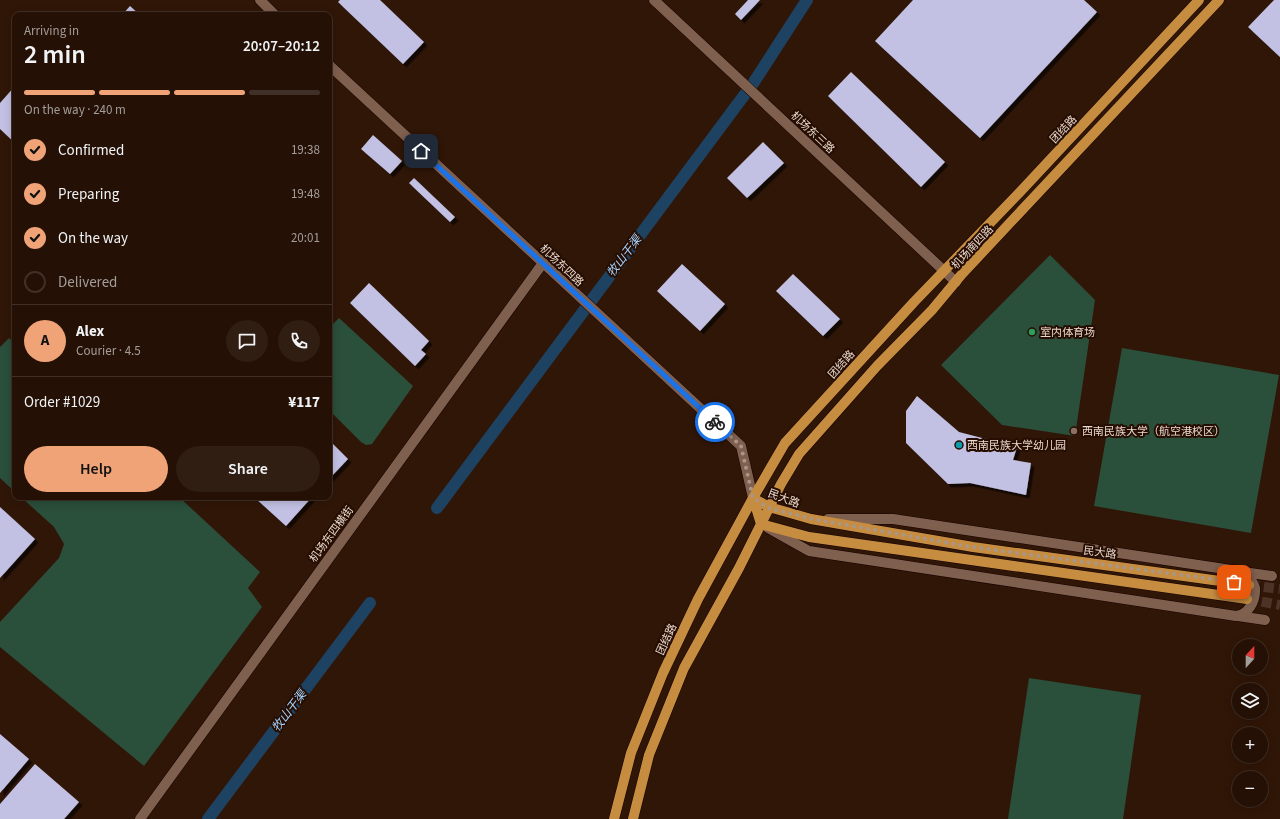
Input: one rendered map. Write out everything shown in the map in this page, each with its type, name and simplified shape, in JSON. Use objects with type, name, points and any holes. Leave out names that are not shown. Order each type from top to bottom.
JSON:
[{"type":"main road","name":"团结路","points":[[614,819],[631,753],[663,673],[698,599],[753,498],[786,443],[914,302],[1020,192],[1199,0]]},
{"type":"main road","name":"机场南四路","points":[[761,524],[799,454],[877,366],[932,310],[956,282],[1219,0]]},
{"type":"main road","name":"民大路","points":[[753,498],[769,508],[812,519],[972,547],[1249,585]]},
{"type":"main road","name":"民大路","points":[[753,498],[761,524]]},
{"type":"main road","points":[[633,819],[649,755],[684,668],[739,568],[761,524],[809,537],[1247,600]]},
{"type":"street","points":[[260,0],[272,12]]},
{"type":"street","name":"机场东三路","points":[[654,0],[956,282]]},
{"type":"street","name":"机场东四路","points":[[332,68],[741,446],[753,498]]},
{"type":"street","name":"机场东四横街","points":[[140,819],[543,263]]},
{"type":"street","points":[[812,519],[893,519],[1272,576]]},
{"type":"street","points":[[761,524],[809,551],[1265,620]]},
{"type":"street","points":[[1236,616],[1247,612],[1254,596],[1255,588],[1249,576],[1238,571]]},
{"type":"green space","name":"室内体育场","points":[[1050,255],[1095,300],[1075,436],[1002,425],[941,365]]},
{"type":"green space","points":[[339,318],[413,386],[372,444],[366,445],[361,442],[332,413],[332,325]]},
{"type":"green space","points":[[9,338],[12,341],[12,489],[0,478],[0,347]]},
{"type":"green space","points":[[1122,348],[1279,375],[1251,533],[1094,506]]},
{"type":"green space","points":[[24,500],[182,500],[260,572],[248,588],[262,607],[144,766],[0,647],[0,622],[59,558],[64,544],[54,527]]},
{"type":"green space","points":[[1029,678],[1141,695],[1123,819],[1008,819]]},
{"type":"building","points":[[340,0],[380,0],[424,42],[403,64],[338,2]]},
{"type":"building","points":[[748,0],[760,0],[741,20],[735,14]]},
{"type":"building","points":[[913,0],[1084,0],[1097,12],[980,138],[875,41]]},
{"type":"building","points":[[1274,0],[1280,0],[1280,57],[1248,27]]},
{"type":"building","points":[[130,6],[137,12],[125,12]]},
{"type":"building","points":[[851,72],[945,162],[921,187],[828,96]]},
{"type":"building","points":[[12,89],[12,140],[0,129],[0,103]]},
{"type":"building","points":[[373,135],[402,161],[390,174],[361,149]]},
{"type":"building","points":[[763,142],[784,163],[747,198],[727,178]]},
{"type":"building","points":[[414,178],[455,217],[450,222],[409,183]]},
{"type":"building","points":[[682,264],[725,304],[700,331],[657,291]]},
{"type":"building","points":[[793,274],[840,319],[823,336],[776,291]]},
{"type":"building","points":[[369,283],[429,341],[421,350],[426,354],[415,366],[350,303]]},
{"type":"building","name":"西南民族大学幼儿园","points":[[917,396],[959,432],[1017,447],[1013,460],[1031,463],[1026,495],[970,483],[948,484],[906,443],[906,411]]},
{"type":"building","points":[[332,443],[348,459],[332,476]]},
{"type":"building","points":[[257,500],[309,500],[286,526]]},
{"type":"building","points":[[0,507],[35,539],[0,578]]},
{"type":"building","points":[[0,734],[29,759],[0,793]]},
{"type":"building","points":[[35,764],[79,802],[64,819],[0,819],[0,804]]},
{"type":"waterway","name":"牧山干渠","points":[[437,508],[754,82],[807,0]]},
{"type":"waterway","name":"牧山干渠","points":[[208,819],[370,603]]},
{"type":"tunnel","points":[[1249,585],[1280,589]]},
{"type":"tunnel","points":[[1247,599],[1280,605]]},
{"type":"way so far","points":[[715,422],[741,446],[753,498],[769,508],[812,519],[972,547],[1234,582]]},
{"type":"place","name":"室内体育场","points":[[1032,332]]},
{"type":"place","name":"西南民族大学（航空港校区）","points":[[1074,431]]},
{"type":"place","name":"西南民族大学幼儿园","points":[[959,445]]},
{"type":"route","points":[[421,151],[715,422]]}]
